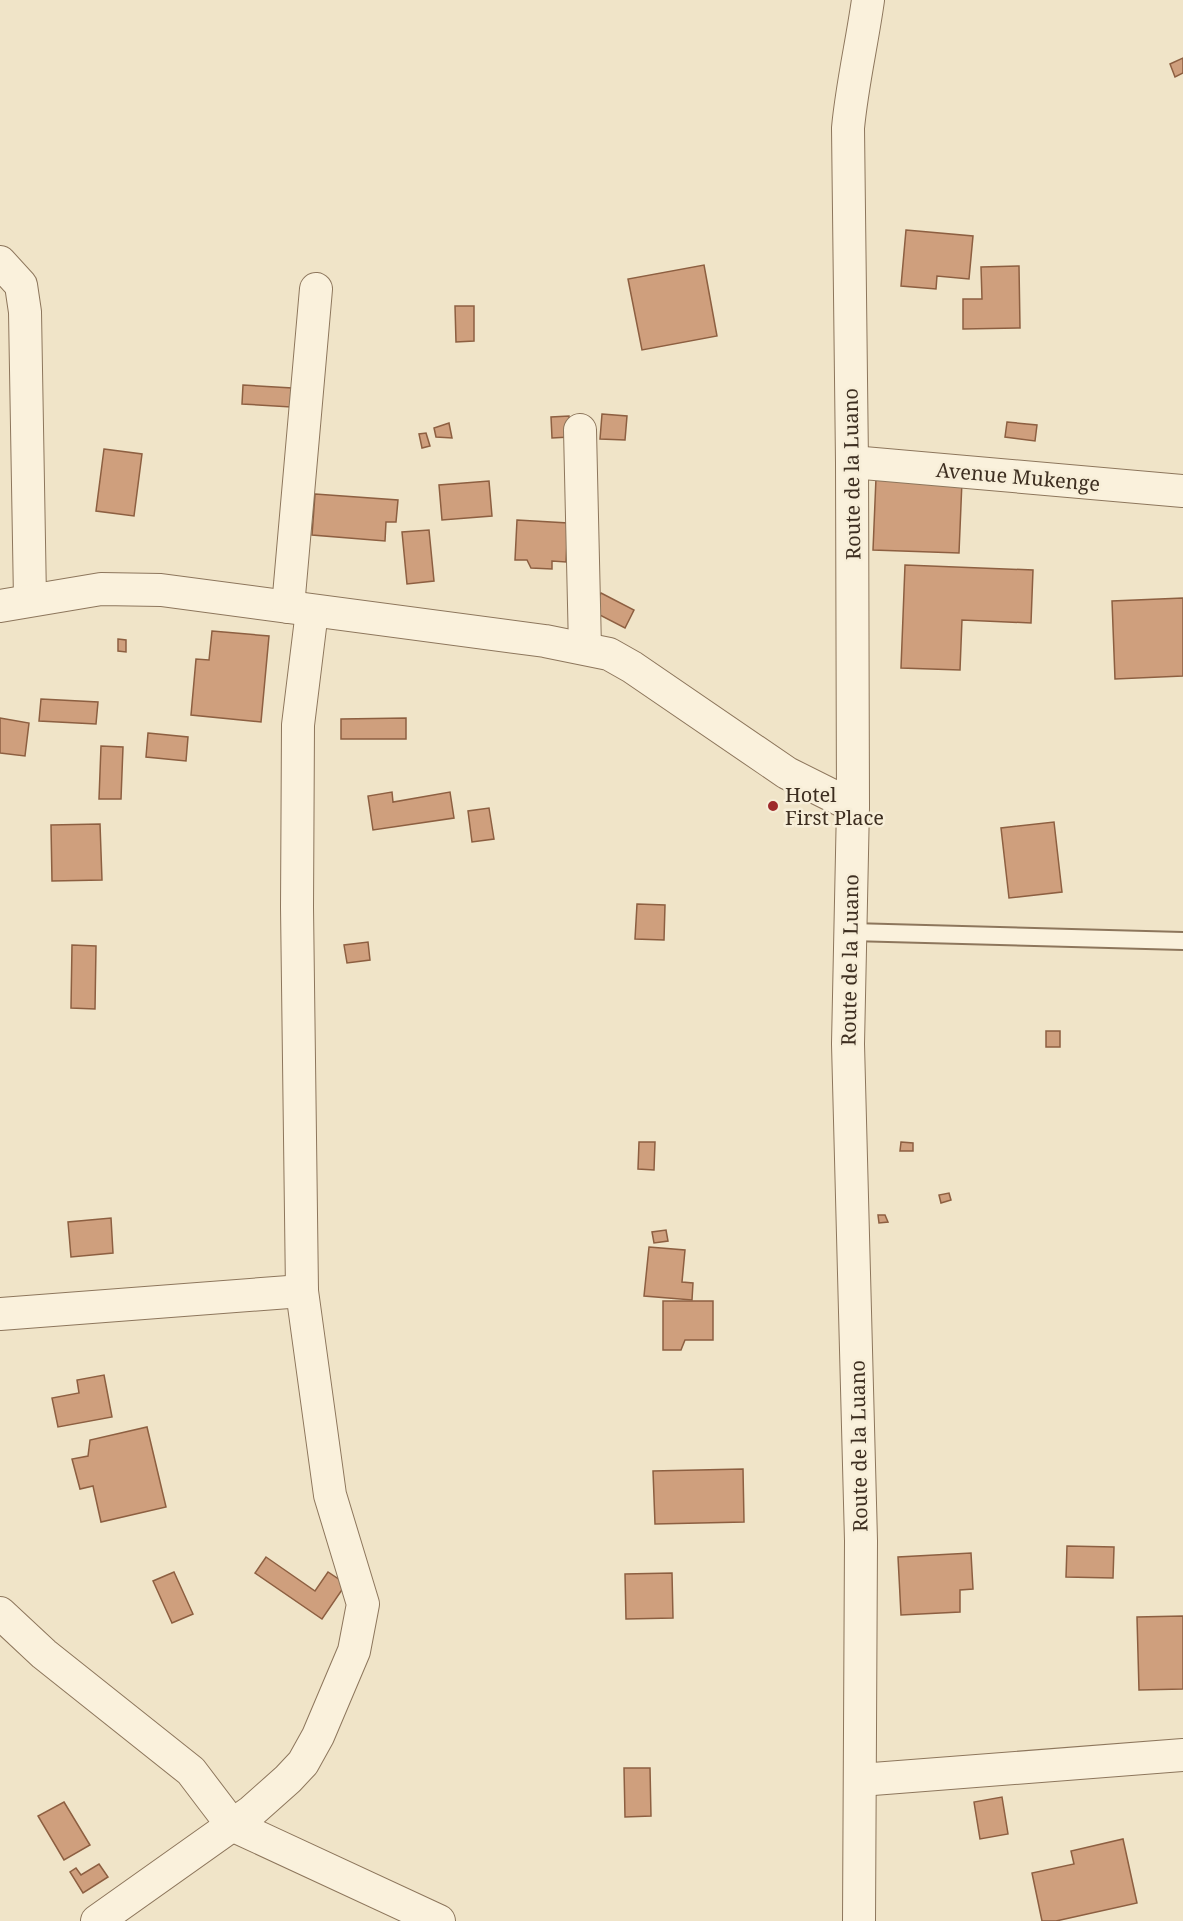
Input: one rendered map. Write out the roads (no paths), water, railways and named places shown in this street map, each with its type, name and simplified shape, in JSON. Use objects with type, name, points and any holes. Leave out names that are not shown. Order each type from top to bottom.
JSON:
[{"type":"street","name":"Route de la Luano","points":[[859,1921],[861,1541],[848,1044],[853,806],[848,128],[852,89],[860,55],[868,0]]},
{"type":"street","points":[[0,262],[21,285],[25,312],[30,599]]},
{"type":"street","points":[[97,1921],[252,1811],[288,1779],[303,1762],[318,1736],[354,1651],[363,1604],[330,1496],[302,1291],[297,907],[298,725],[300,609],[316,289]]},
{"type":"street","points":[[580,430],[585,648]]},
{"type":"street","name":"Avenue Mukenge","points":[[852,462],[1183,491]]},
{"type":"street","points":[[0,606],[30,599],[101,589],[161,590],[585,648],[609,654],[632,667],[787,773],[853,806]]},
{"type":"street","points":[[0,1314],[302,1291]]},
{"type":"street","points":[[0,1613],[44,1653],[191,1771],[232,1826],[439,1921]]},
{"type":"street","points":[[860,1780],[1183,1755]]},
{"type":"lane","points":[[851,932],[1183,941]]},
{"type":"place","name":"Hotel First Place","points":[[773,806]]}]
